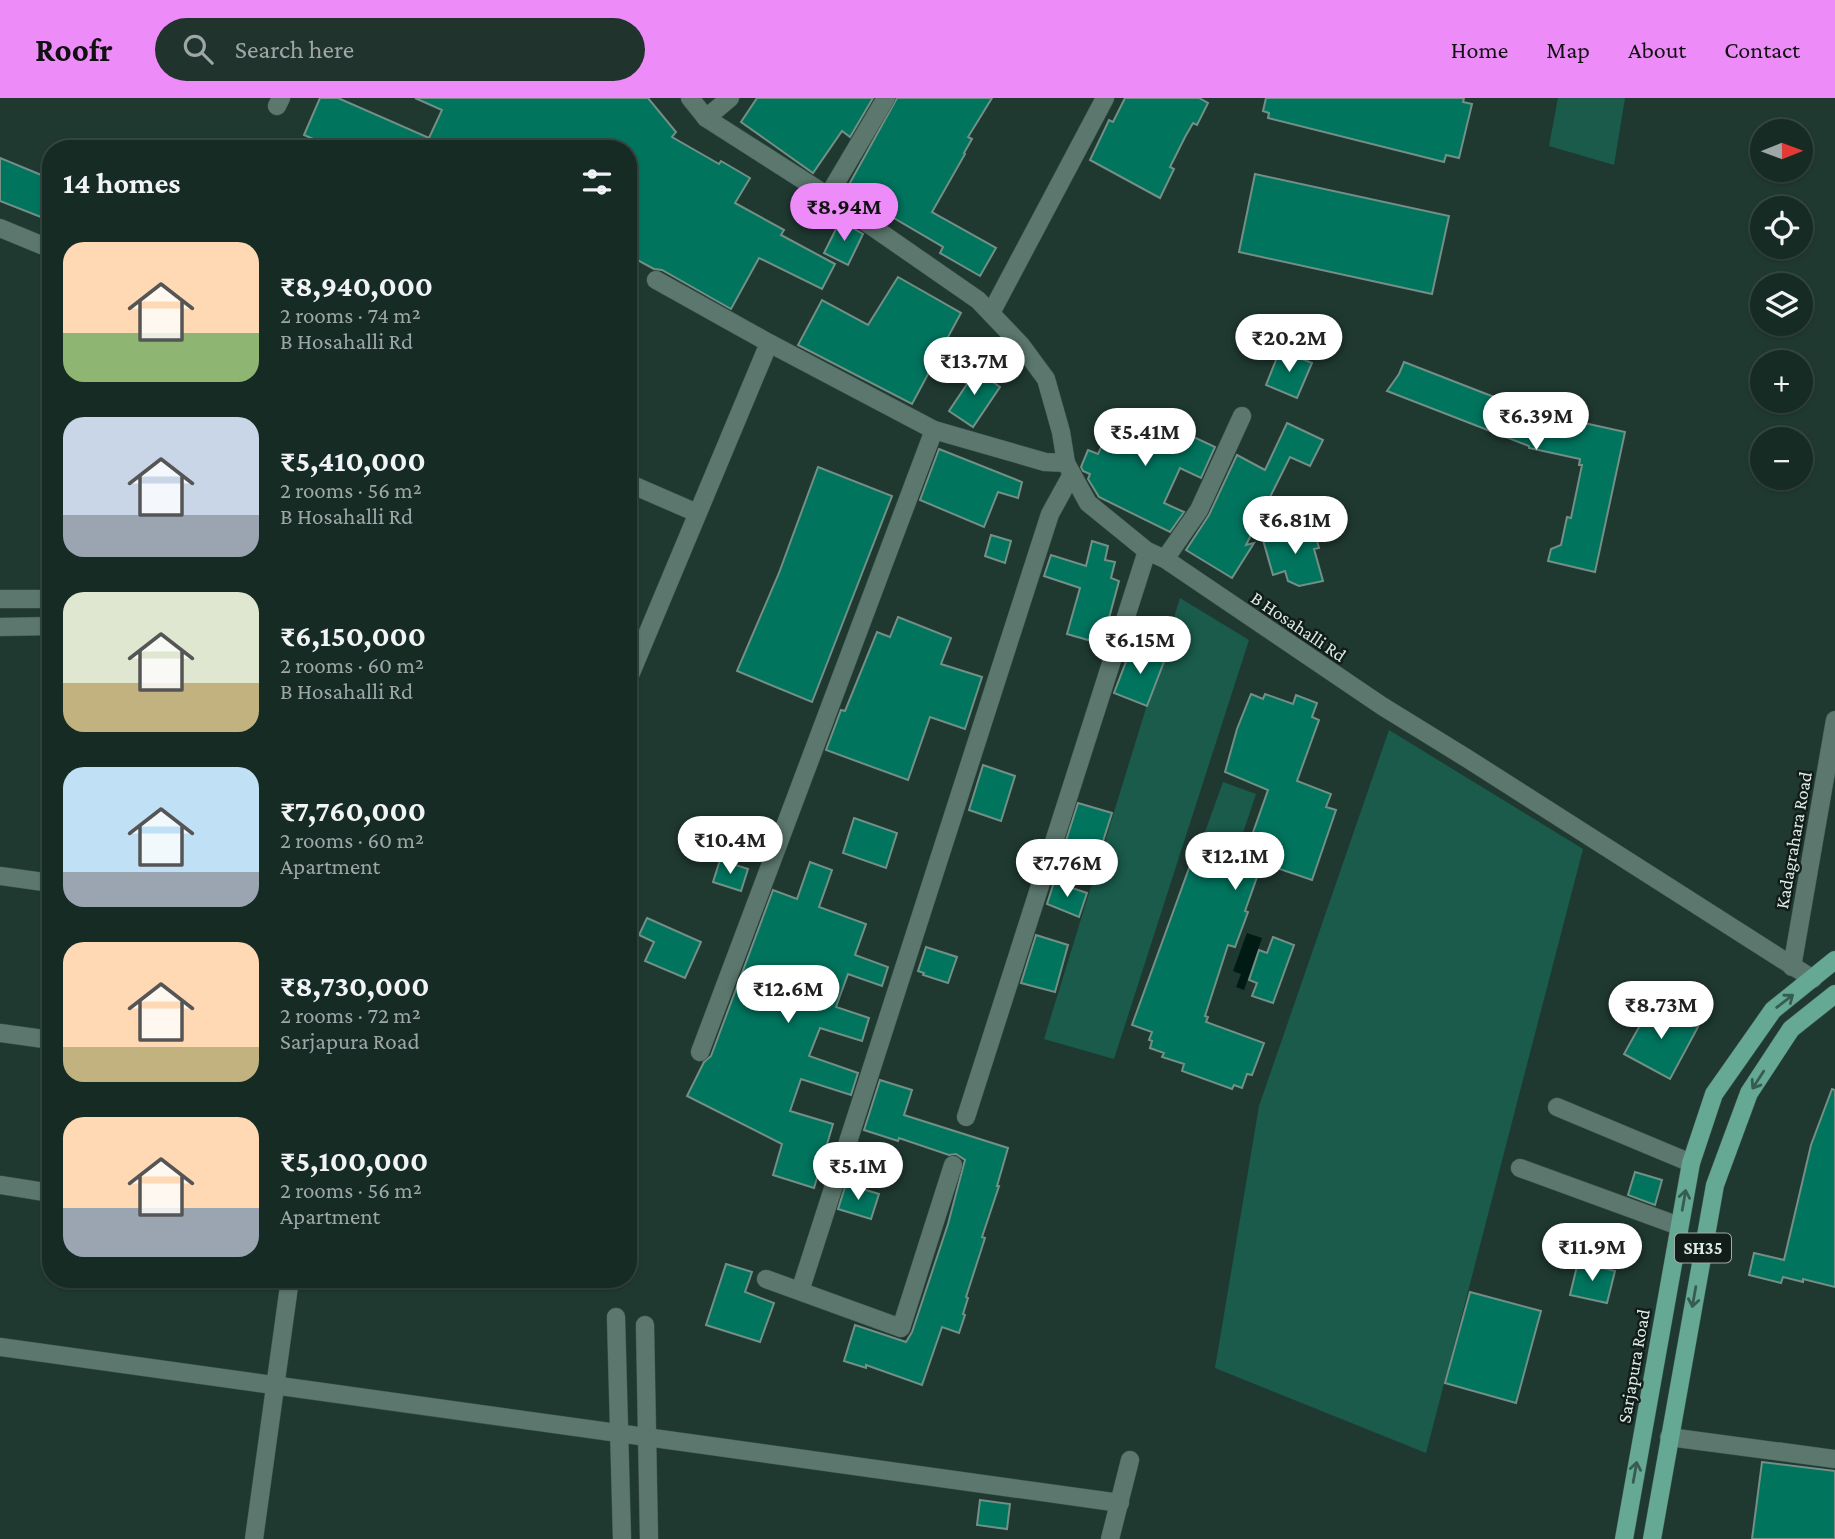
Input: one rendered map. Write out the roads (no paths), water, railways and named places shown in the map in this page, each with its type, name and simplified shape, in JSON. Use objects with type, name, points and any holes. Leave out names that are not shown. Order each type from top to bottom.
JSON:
[{"type":"main road","name":"Sarjapura Road","points":[[1624,1539],[1691,1163],[1714,1094],[1773,1010],[1835,960]]},
{"type":"main road","name":"SH35","points":[[1652,1539],[1668,1437],[1715,1185],[1749,1093],[1791,1029],[1834,997]]},
{"type":"street","name":"B Hosahalli Rd","points":[[690,98],[706,118],[828,196],[978,300],[1021,345],[1046,379],[1069,468],[1088,503],[1147,551],[1165,559],[1382,706],[1813,979]]},
{"type":"street","points":[[706,118],[730,98]]},
{"type":"street","points":[[828,196],[886,98]]},
{"type":"street","points":[[991,313],[1105,98]]},
{"type":"street","points":[[0,228],[42,244]]},
{"type":"street","points":[[656,280],[934,430],[1069,468],[1050,514],[800,1291]]},
{"type":"street","points":[[637,658],[769,343]]},
{"type":"street","points":[[1165,559],[1199,509],[1242,416]]},
{"type":"street","points":[[701,1052],[934,430]]},
{"type":"street","points":[[637,487],[697,513]]},
{"type":"street","points":[[966,1117],[1147,551]]},
{"type":"street","points":[[0,599],[42,599]]},
{"type":"street","points":[[0,626],[42,626]]},
{"type":"street","name":"Kadagrahara Road","points":[[1792,967],[1835,720]]},
{"type":"street","points":[[0,876],[42,882]]},
{"type":"street","points":[[0,1033],[42,1039]]},
{"type":"street","points":[[1557,1107],[1691,1163]]},
{"type":"street","points":[[766,1279],[901,1328],[953,1165]]},
{"type":"street","points":[[1520,1168],[1679,1226]]},
{"type":"street","points":[[0,1185],[42,1192]]},
{"type":"street","points":[[254,1539],[289,1288]]},
{"type":"street","points":[[616,1317],[622,1539]]},
{"type":"street","points":[[645,1325],[649,1539]]},
{"type":"street","points":[[0,1347],[1119,1503]]},
{"type":"street","points":[[1668,1437],[1835,1459]]},
{"type":"street","points":[[1110,1539],[1130,1460]]},
{"type":"water","points":[[1247,933],[1262,938],[1244,990],[1236,987],[1241,974],[1233,971]]}]
